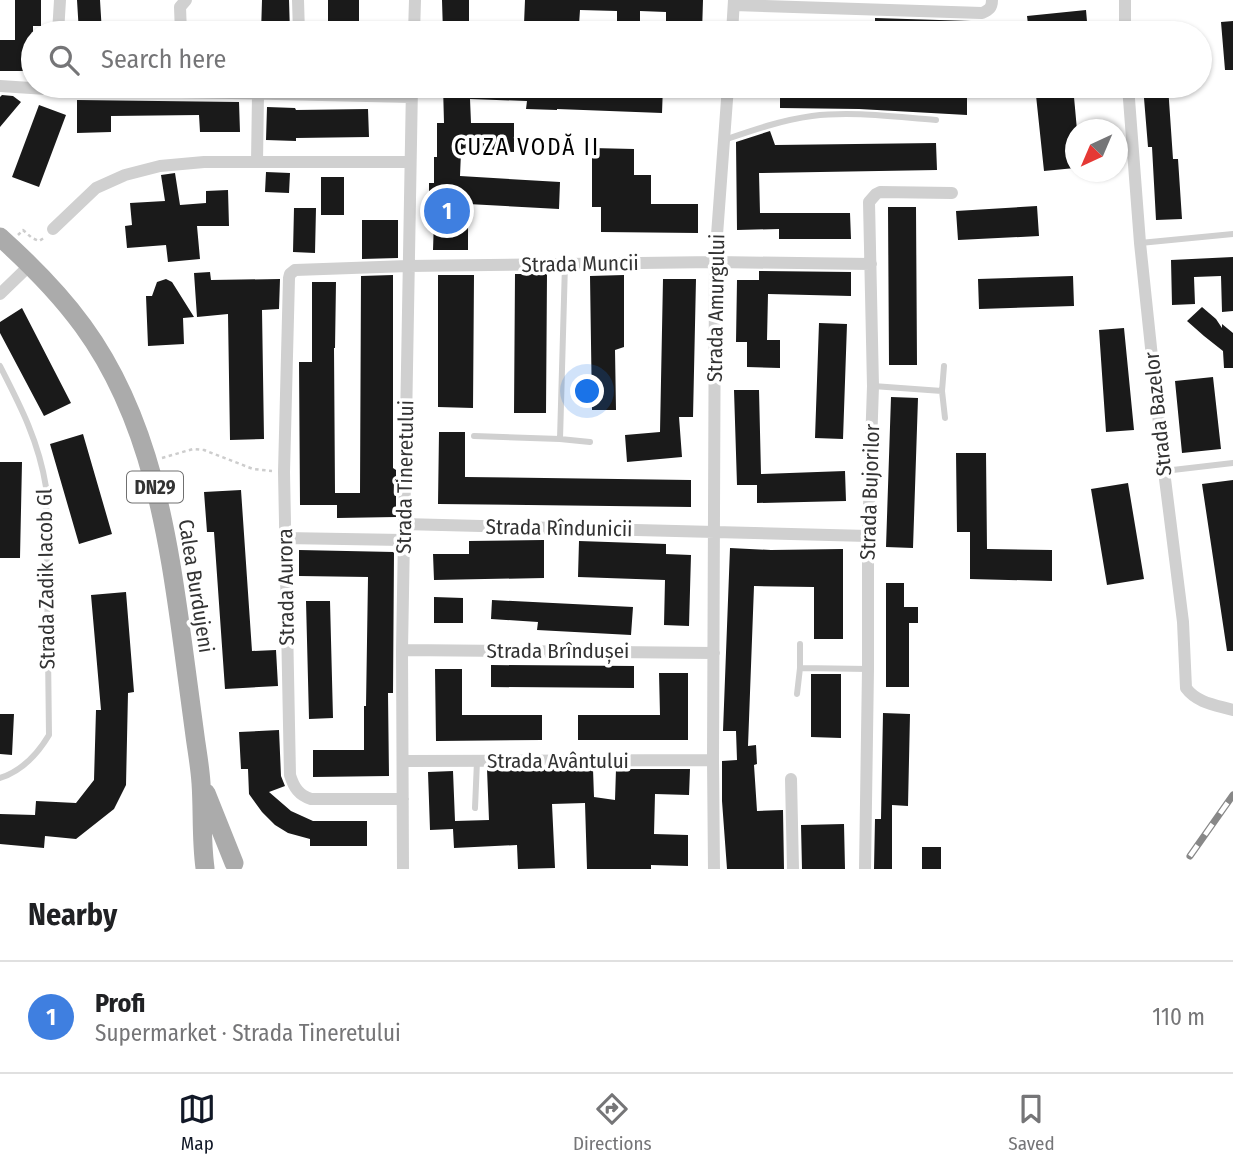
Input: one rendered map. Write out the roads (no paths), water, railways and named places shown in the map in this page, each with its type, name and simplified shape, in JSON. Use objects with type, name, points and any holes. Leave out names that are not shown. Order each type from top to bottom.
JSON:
[{"type":"main road","name":"Calea Burdujeni","points":[[4,241],[30,265],[85,328],[125,399],[149,463],[169,547],[201,782],[204,868]]},
{"type":"main road","name":"Calea Burdujeni","points":[[201,782],[239,866]]},
{"type":"main road","name":"DN29","points":[[204,868],[224,862],[239,866]]},
{"type":"street","points":[[59,21],[60,0]]},
{"type":"street","points":[[181,21],[180,7],[186,0]]},
{"type":"street","points":[[298,0],[299,21]]},
{"type":"street","points":[[414,21],[415,0]]},
{"type":"street","points":[[1125,0],[1125,21]]},
{"type":"street","points":[[733,21],[734,2],[982,13],[990,5]]},
{"type":"street","points":[[0,86],[21,87]]},
{"type":"street","points":[[257,162],[258,98]]},
{"type":"street","name":"Strada Tineretului","points":[[403,869],[403,524],[412,98]]},
{"type":"street","name":"Strada Amurgului","points":[[714,869],[715,262],[727,98]]},
{"type":"street","name":"Strada Bazelor","points":[[1129,98],[1140,243],[1183,622],[1186,688],[1191,695],[1203,702],[1233,710]]},
{"type":"street","points":[[53,229],[96,188],[125,175],[160,166],[192,163],[410,162]]},
{"type":"street","name":"Strada Bujorilor","points":[[865,869],[868,537],[873,386],[869,202],[880,192],[952,193]]},
{"type":"street","name":"Strada Muncii","points":[[290,274],[295,270],[408,266],[715,262],[871,264]]},
{"type":"street","points":[[0,294],[30,265]]},
{"type":"street","name":"Strada Aurora","points":[[290,274],[284,471],[290,775],[297,791],[311,799],[403,799]]},
{"type":"street","name":"Strada Rîndunicii","points":[[403,524],[714,531]]},
{"type":"street","points":[[714,531],[868,537]]},
{"type":"street","points":[[284,538],[403,540]]},
{"type":"street","name":"Strada Brîndușei","points":[[402,650],[714,653]]},
{"type":"street","name":"Strada Avântului","points":[[402,761],[713,760]]},
{"type":"street","points":[[791,779],[793,869]]},
{"type":"lane","points":[[724,140],[775,123],[813,116],[862,114],[936,120]]},
{"type":"lane","points":[[1140,243],[1233,234]]},
{"type":"lane","points":[[561,439],[565,264]]},
{"type":"lane","name":"Strada Zadik Iacob Gl","points":[[0,366],[38,448],[46,487],[48,708],[48,734],[42,746],[22,768],[0,778]]},
{"type":"lane","points":[[944,366],[942,391],[945,418]]},
{"type":"lane","points":[[873,386],[942,391]]},
{"type":"lane","points":[[474,436],[590,442]]},
{"type":"lane","points":[[1164,471],[1233,463]]},
{"type":"lane","points":[[797,694],[800,645]]},
{"type":"lane","points":[[800,667],[868,669]]},
{"type":"lane","points":[[475,808],[477,761]]},
{"type":"railway","points":[[1190,856],[1233,795]]},
{"type":"place","name":"Profi","points":[[447,211]]},
{"type":"district","name":"CUZA VODĂ II","points":[[527,147]]}]
